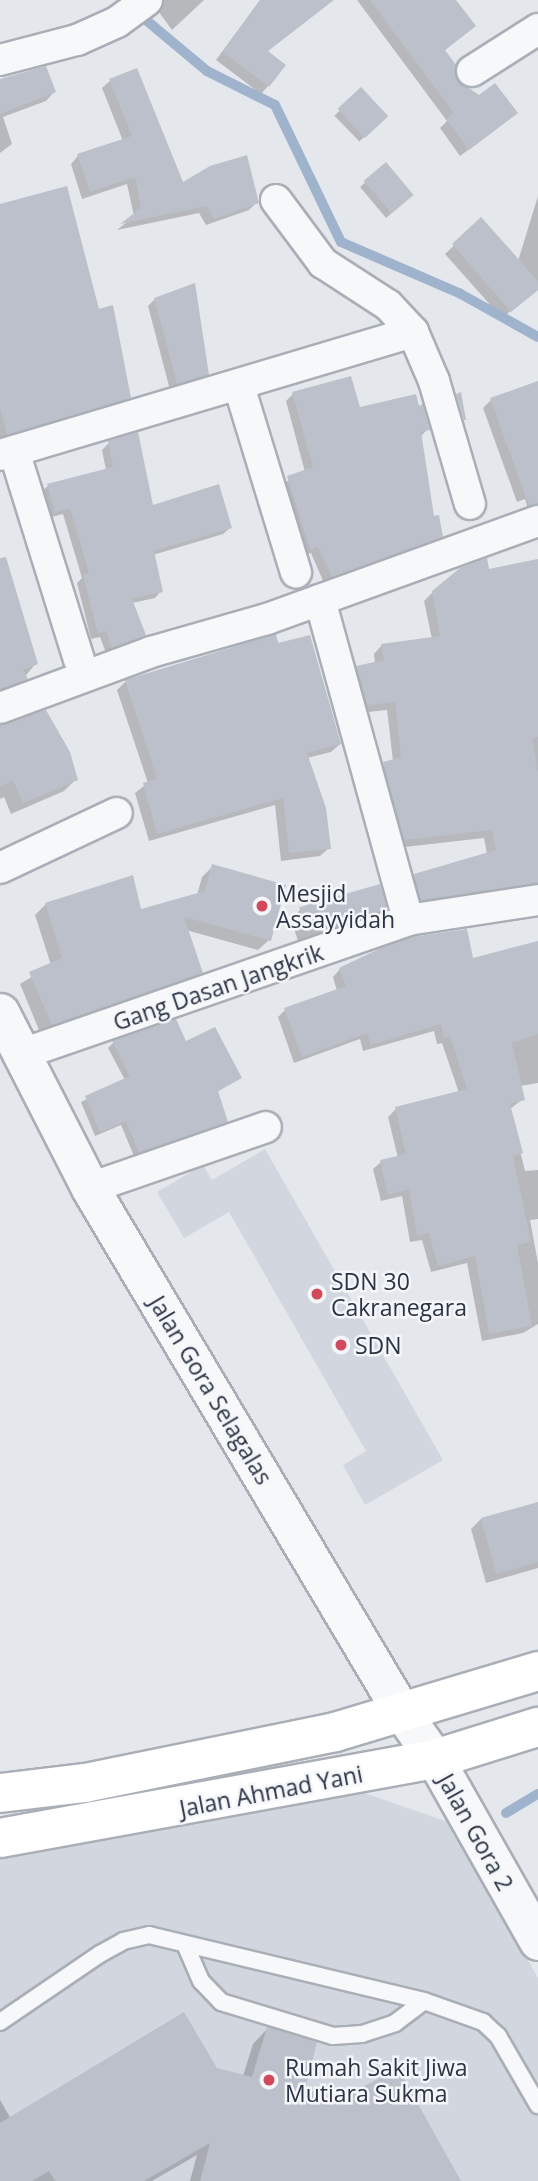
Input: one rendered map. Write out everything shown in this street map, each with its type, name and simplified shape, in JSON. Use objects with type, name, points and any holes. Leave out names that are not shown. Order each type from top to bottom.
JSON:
[{"type":"highway","points":[[0,1793],[85,1783],[288,1742],[538,1671]]},
{"type":"highway","name":"Jalan Ahmad Yani","points":[[0,1838],[435,1759],[538,1727]]},
{"type":"street","points":[[0,60],[77,40],[117,22],[147,0]]},
{"type":"street","points":[[472,71],[538,29]]},
{"type":"street","points":[[276,200],[323,262],[388,305],[413,332],[435,381],[470,504]]},
{"type":"street","points":[[79,660],[7,453],[413,332]]},
{"type":"street","points":[[239,386],[296,572]]},
{"type":"street","points":[[0,708],[151,652],[320,600],[538,521]]},
{"type":"street","points":[[320,600],[408,920]]},
{"type":"street","points":[[0,867],[117,813]]},
{"type":"street","name":"Gang Dasan Jangkrik","points":[[13,1049],[408,920],[538,900]]},
{"type":"street","name":"Jalan Gora Selagalas","points":[[0,1012],[13,1049],[90,1188],[401,1711],[435,1759]]},
{"type":"street","points":[[90,1188],[266,1127]]},
{"type":"street","name":"Jalan Gora 2","points":[[435,1759],[538,1941]]},
{"type":"lane","points":[[0,2022],[123,1941],[149,1935],[424,2001],[482,2022],[498,2036],[538,2105]]},
{"type":"lane","points":[[185,1944],[201,1981],[220,2002],[332,2036],[362,2034],[395,2023],[424,2001]]},
{"type":"shaded area","name":"SDN","points":[[265,1149],[443,1460],[365,1505],[343,1465],[366,1451],[229,1212],[184,1238],[157,1192],[203,1165],[212,1180]]},
{"type":"shaded area","name":"Rumah Sakit Jiwa Mutiara Sukma","points":[[338,1784],[451,1823],[538,1978],[538,2181],[0,2181],[0,1848]]},
{"type":"building","points":[[260,0],[334,0],[268,51],[286,65],[269,87],[223,52]]},
{"type":"building","points":[[370,0],[456,0],[476,26],[445,50],[456,65],[457,80],[479,95],[495,83],[518,113],[469,150],[446,119],[454,113]]},
{"type":"building","points":[[46,66],[56,92],[0,114],[0,79]]},
{"type":"building","points":[[137,68],[183,182],[210,166],[247,155],[259,203],[214,219],[207,206],[120,224],[141,208],[135,177],[90,192],[77,154],[132,136],[109,79]]},
{"type":"building","points":[[361,87],[388,116],[365,138],[338,109]]},
{"type":"building","points":[[386,162],[414,195],[391,214],[364,181]]},
{"type":"building","points":[[67,186],[99,309],[113,305],[131,398],[7,435],[0,408],[0,204]]},
{"type":"building","points":[[481,217],[538,281],[538,290],[511,312],[452,244]]},
{"type":"building","points":[[195,283],[209,375],[177,384],[154,298]]},
{"type":"building","points":[[351,376],[360,407],[416,394],[419,406],[423,404],[430,430],[421,432],[434,516],[439,515],[443,537],[332,577],[318,547],[310,549],[287,476],[313,467],[292,392]]},
{"type":"building","points":[[538,381],[538,504],[529,506],[490,398]]},
{"type":"building","points":[[461,392],[466,420],[456,394]]},
{"type":"building","points":[[138,432],[153,505],[219,484],[232,528],[154,551],[163,592],[132,599],[146,635],[112,648],[106,631],[98,633],[83,575],[89,573],[70,508],[55,512],[47,484],[113,467],[108,441]]},
{"type":"building","points":[[6,557],[38,664],[23,670],[28,679],[0,689],[0,558]]},
{"type":"building","points":[[487,558],[489,569],[538,559],[538,737],[532,738],[538,772],[538,883],[421,900],[414,874],[496,850],[492,830],[404,840],[383,762],[401,757],[395,702],[367,705],[356,666],[384,660],[381,644],[440,636],[432,591],[460,568]]},
{"type":"building","points":[[276,634],[278,643],[310,635],[341,744],[307,753],[326,808],[331,849],[289,853],[283,798],[157,834],[143,783],[157,779],[125,680]]},
{"type":"building","points":[[46,710],[70,752],[78,780],[23,803],[13,780],[0,787],[0,725]]},
{"type":"building","points":[[212,864],[286,885],[271,941],[184,917],[203,973],[52,1025],[29,972],[62,958],[45,903],[133,875],[141,909],[205,891]]},
{"type":"building","points":[[380,884],[387,909],[306,932],[299,907]]},
{"type":"building","points":[[467,929],[473,958],[538,941],[538,1034],[512,1043],[525,1100],[510,1104],[523,1153],[513,1156],[531,1242],[517,1245],[532,1326],[489,1334],[475,1256],[438,1266],[429,1233],[417,1236],[409,1189],[388,1195],[380,1160],[406,1154],[395,1107],[467,1089],[450,1036],[444,1038],[441,1024],[371,1045],[367,1033],[302,1057],[284,1008],[346,986],[339,968],[381,948],[412,937]]},
{"type":"building","points":[[176,1019],[186,1041],[215,1027],[242,1078],[218,1091],[228,1122],[139,1153],[126,1121],[100,1132],[85,1096],[130,1076],[112,1041]]},
{"type":"building","points":[[538,1502],[538,1562],[496,1574],[481,1518]]},
{"type":"building","points":[[184,2012],[217,2068],[252,2077],[267,2027],[317,2042],[305,2090],[340,2099],[398,2068],[461,2181],[200,2181],[210,2143],[144,2181],[55,2181],[49,2171],[32,2181],[0,2181],[0,2123]]},
{"type":"waterway","points":[[122,0],[207,71],[275,105],[341,242],[459,293],[538,337]]},
{"type":"waterway","points":[[506,1813],[538,1794]]},
{"type":"place","name":"Mesjid Assayyidah","points":[[262,906]]},
{"type":"place","name":"SDN 30 Cakranegara","points":[[317,1294]]},
{"type":"place","name":"SDN","points":[[341,1345]]},
{"type":"place","name":"Rumah Sakit Jiwa Mutiara Sukma","points":[[269,2080]]}]
